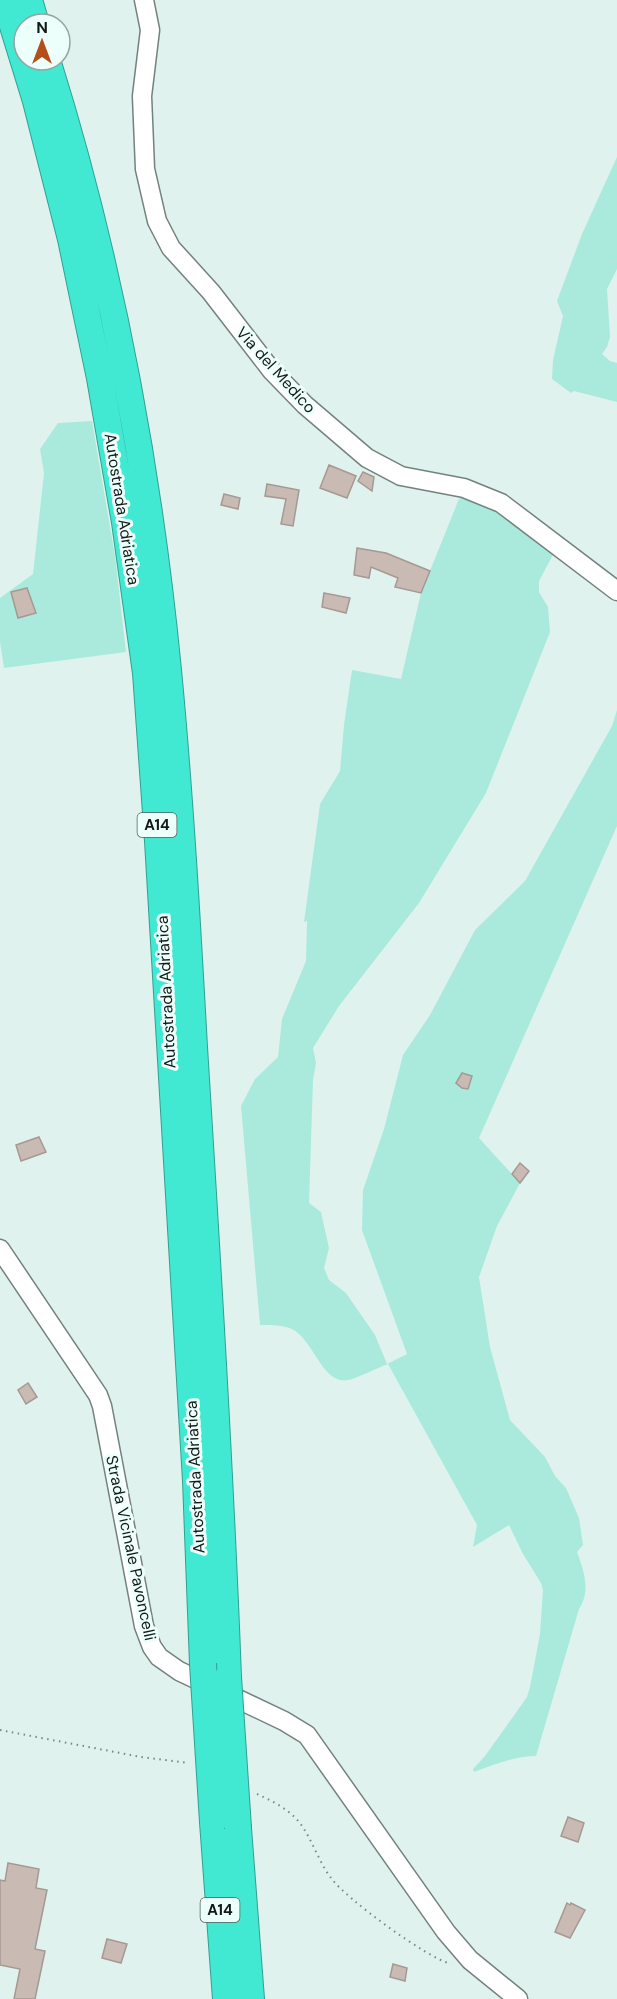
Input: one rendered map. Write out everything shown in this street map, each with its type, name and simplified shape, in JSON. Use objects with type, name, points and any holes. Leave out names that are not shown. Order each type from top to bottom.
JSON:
[{"type":"highway","name":"Autostrada Adriatica","points":[[5,0],[36,101],[71,239],[100,378],[125,522],[146,673],[194,1457],[203,1664],[226,1999]]},
{"type":"highway","name":"Autostrada Adriatica","points":[[50,72],[92,218],[123,364],[148,512],[168,668],[181,835],[219,1460],[228,1677],[250,1999]]},
{"type":"street","name":"Via del Medico","points":[[144,0],[150,30],[142,96],[142,140],[145,169],[157,221],[171,248],[211,292],[272,371],[306,405],[367,458],[402,476],[464,488],[501,503],[617,591]]},
{"type":"street","name":"Strada Vicinale Pavoncelli","points":[[0,1249],[98,1395],[129,1541],[144,1626],[152,1647],[159,1657],[179,1671],[284,1721],[307,1735],[446,1932],[470,1960],[518,1999]]},
{"type":"green space","points":[[617,157],[617,269],[607,289],[610,337],[602,354],[610,361],[617,363],[617,402],[574,391],[571,393],[552,379],[553,360],[563,316],[557,301],[582,234]]},
{"type":"green space","points":[[92,421],[115,556],[126,652],[4,668],[0,642],[0,598],[33,574],[44,473],[40,449],[58,423]]},
{"type":"green space","points":[[461,494],[490,504],[555,551],[539,581],[539,592],[548,607],[550,632],[486,793],[419,903],[339,1006],[313,1048],[316,1063],[313,1080],[309,1203],[321,1212],[329,1248],[324,1268],[329,1280],[346,1293],[375,1335],[387,1364],[407,1354],[362,1230],[363,1190],[384,1129],[403,1055],[430,1015],[475,930],[525,881],[612,726],[617,710],[617,826],[479,1138],[520,1183],[497,1226],[479,1277],[490,1347],[510,1420],[545,1457],[555,1476],[566,1488],[579,1518],[583,1545],[577,1552],[584,1574],[585,1595],[536,1756],[512,1759],[474,1772],[473,1769],[485,1756],[527,1697],[540,1634],[543,1590],[541,1583],[509,1525],[473,1547],[477,1525],[388,1364],[352,1379],[339,1380],[331,1376],[306,1342],[292,1329],[260,1325],[241,1106],[255,1079],[278,1057],[282,1019],[306,961],[307,921],[304,922],[320,804],[340,771],[352,670],[401,679],[421,593]]},
{"type":"building","points":[[329,465],[356,476],[347,498],[320,488]]},
{"type":"building","points":[[363,472],[374,477],[372,491],[358,481]]},
{"type":"building","points":[[267,484],[299,490],[293,526],[281,524],[286,499],[265,496]]},
{"type":"building","points":[[224,494],[240,498],[238,509],[221,505]]},
{"type":"building","points":[[357,548],[386,553],[430,571],[421,593],[395,587],[398,578],[371,567],[369,578],[354,575]]},
{"type":"building","points":[[27,588],[36,613],[18,618],[11,592]]},
{"type":"building","points":[[324,593],[350,598],[346,613],[322,607]]},
{"type":"building","points":[[462,1073],[472,1076],[468,1089],[456,1083]]},
{"type":"building","points":[[39,1137],[46,1152],[21,1161],[16,1145]]},
{"type":"building","points":[[520,1163],[529,1171],[520,1183],[512,1174]]},
{"type":"building","points":[[28,1383],[37,1397],[26,1404],[18,1390]]},
{"type":"building","points":[[568,1817],[584,1823],[578,1842],[561,1836]]},
{"type":"building","points":[[8,1863],[39,1869],[36,1888],[47,1890],[35,1949],[45,1951],[35,1999],[14,1999],[20,1969],[0,1965],[0,1880],[5,1881]]},
{"type":"building","points":[[567,1903],[585,1910],[570,1938],[555,1932]]},
{"type":"building","points":[[107,1939],[127,1944],[121,1963],[102,1958]]},
{"type":"building","points":[[393,1964],[407,1968],[405,1981],[390,1977]]}]
